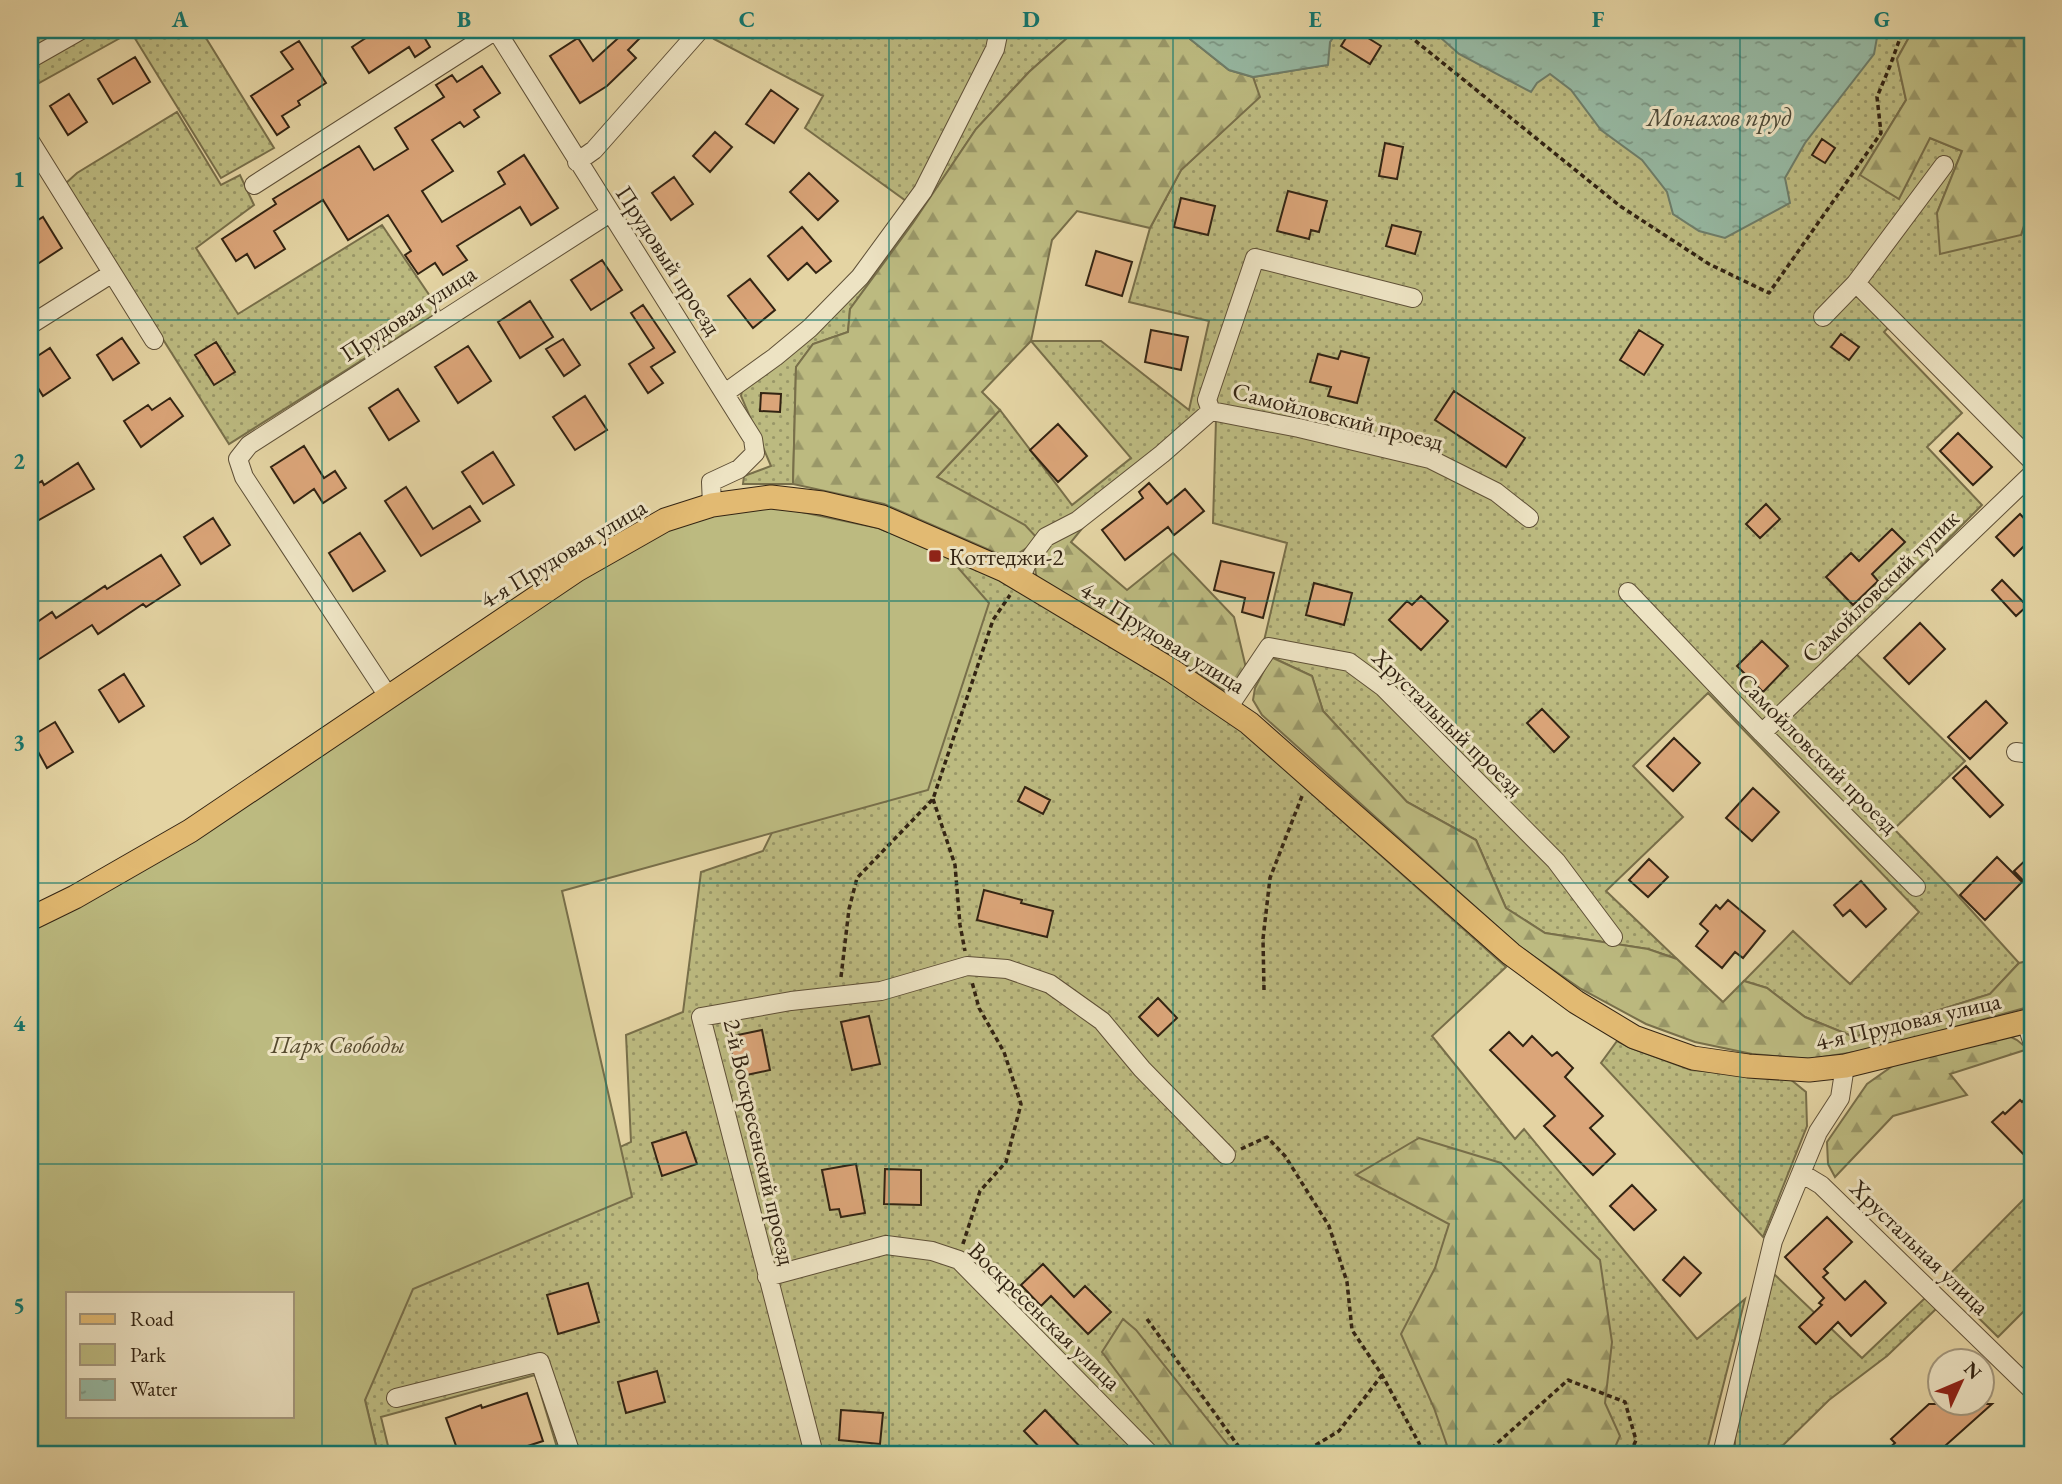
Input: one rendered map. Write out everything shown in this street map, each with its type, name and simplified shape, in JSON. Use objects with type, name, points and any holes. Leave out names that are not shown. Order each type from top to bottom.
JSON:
[{"type":"main road","name":"4-я Прудовая улица","points":[[30,919],[75,897],[190,831],[577,570],[665,520],[712,505],[771,497],[822,503],[882,517],[1004,570],[1171,670],[1228,708],[1310,775],[1511,954],[1576,1002],[1633,1037],[1693,1058],[1748,1066],[1809,1070],[1845,1066],[2030,1027]]},
{"type":"street","points":[[30,59],[81,30]]},
{"type":"street","points":[[254,185],[496,30]]},
{"type":"street","name":"Прудовый проезд","points":[[496,30],[753,439],[755,453],[739,469],[711,482],[712,505]]},
{"type":"street","points":[[577,162],[594,150],[700,30]]},
{"type":"street","points":[[725,393],[810,328],[860,276],[923,191],[996,49],[999,30]]},
{"type":"street","points":[[30,141],[154,340]]},
{"type":"street","points":[[1823,317],[1856,283],[1944,165]]},
{"type":"street","name":"Прудовая улица","points":[[388,696],[244,477],[238,459],[248,444],[610,213]]},
{"type":"street","points":[[1211,411],[1208,400],[1255,258],[1413,298]]},
{"type":"street","points":[[30,325],[111,274]]},
{"type":"street","points":[[1856,283],[2032,461]]},
{"type":"street","name":"Самойловский проезд","points":[[1020,579],[1028,562],[1046,537],[1077,521],[1211,411],[1299,428],[1430,459],[1496,492],[1529,519]]},
{"type":"street","name":"Самойловский тупик","points":[[1762,733],[2032,474]]},
{"type":"street","name":"Самойловский проезд","points":[[1628,592],[1762,733],[1916,887]]},
{"type":"street","name":"Хрустальный проезд","points":[[1228,708],[1269,647],[1349,662],[1383,687],[1556,861],[1613,937]]},
{"type":"street","name":"2-й Воскресенский проезд","points":[[814,1454],[701,1017],[791,1001],[881,991],[967,966],[1007,969],[1050,984],[1102,1020],[1142,1069],[1226,1155]]},
{"type":"street","points":[[1722,1454],[1773,1241],[1818,1132],[1840,1097],[1845,1066]]},
{"type":"street","name":"Хрустальная улица","points":[[1801,1173],[1821,1185],[2032,1390]]},
{"type":"street","name":"Воскресенская улица","points":[[767,1277],[886,1245],[932,1251],[959,1260],[1150,1454]]},
{"type":"street","points":[[396,1398],[540,1362],[571,1454]]},
{"type":"path","points":[[1402,30],[1620,206],[1709,264],[1769,293],[1881,133],[1877,97],[1895,53],[1899,30]]},
{"type":"path","points":[[838,997],[849,909],[857,878],[933,799],[993,620],[1020,579]]},
{"type":"path","points":[[1264,990],[1263,939],[1270,878],[1310,775]]},
{"type":"path","points":[[933,799],[956,865],[960,925],[967,966],[979,1008],[1004,1052],[1021,1104],[1006,1162],[980,1191],[959,1260]]},
{"type":"path","points":[[1226,1155],[1267,1137],[1285,1156],[1329,1226],[1347,1282],[1352,1331],[1382,1376],[1420,1445],[1452,1454]]},
{"type":"path","points":[[1147,1319],[1244,1454]]},
{"type":"path","points":[[1301,1454],[1339,1432],[1382,1376]]},
{"type":"path","points":[[1485,1454],[1568,1380],[1625,1402],[1636,1440],[1630,1454]]},
{"type":"green space","points":[[30,30],[201,30],[274,148],[221,178],[131,32],[30,88]]},
{"type":"green space","points":[[718,30],[1076,30],[1029,72],[976,129],[913,223],[850,309],[848,332],[813,344],[796,367],[793,484],[743,484],[744,476],[771,466],[741,396],[745,374],[806,323],[856,270],[906,201],[805,128],[823,96],[714,39]]},
{"type":"green space","points":[[1076,30],[1188,30],[1190,39],[1229,70],[1253,77],[1260,97],[1181,170],[1150,228],[1077,211],[1052,240],[1031,341],[982,392],[1000,410],[937,477],[1025,525],[1039,540],[1010,559],[884,504],[793,484],[796,367],[813,344],[848,332],[850,309],[913,223],[976,129],[1029,72]]},
{"type":"green space","points":[[1338,30],[1913,30],[1897,59],[1906,100],[1860,175],[1930,138],[1962,151],[1937,213],[2021,235],[2032,201],[2032,450],[1899,316],[1884,332],[1962,413],[1927,447],[1982,505],[1845,643],[1965,761],[1894,829],[2019,963],[1990,994],[1854,1037],[1805,1017],[1767,988],[1744,981],[1793,931],[1850,984],[1919,912],[1708,693],[1633,766],[1683,817],[1606,891],[1677,959],[1648,949],[1545,933],[1506,908],[1476,840],[1407,802],[1323,711],[1312,676],[1271,657],[1263,645],[1287,543],[1213,523],[1216,419],[1209,420],[1039,540],[936,478],[1000,410],[1072,505],[1131,458],[1031,341],[1101,341],[1189,410],[1209,321],[1129,302],[1150,228],[1181,170],[1259,97],[1253,77],[1327,65],[1330,42]]},
{"type":"green space","points":[[1913,30],[2032,30],[2032,201],[2021,235],[1940,254],[1937,213],[1962,151],[1930,138],[1899,199],[1860,175],[1906,100],[1897,59]]},
{"type":"green space","points":[[177,112],[221,185],[240,175],[254,205],[196,248],[238,314],[382,225],[440,311],[229,444],[65,184],[77,173]]},
{"type":"green space","name":"Парк Свободы","points":[[768,505],[878,528],[947,555],[989,603],[928,790],[562,891],[632,1197],[413,1289],[365,1400],[378,1454],[30,1454],[30,926],[580,576],[662,533],[711,515]]},
{"type":"green space","points":[[1084,526],[1071,542],[1127,590],[1173,553],[1234,617],[1246,668],[1238,684],[1223,690],[1178,659],[1037,578],[1035,568],[1042,551],[1057,539]]},
{"type":"green space","points":[[947,555],[999,580],[1169,679],[1228,719],[1506,967],[1432,1036],[1515,1139],[1524,1129],[1697,1339],[1745,1299],[1706,1454],[559,1454],[535,1375],[381,1417],[390,1454],[378,1454],[365,1400],[389,1255],[631,1142],[626,1035],[683,1012],[701,872],[763,851],[839,696]]},
{"type":"green space","points":[[1271,657],[1312,676],[1323,711],[1407,802],[1476,840],[1506,908],[1545,933],[1648,949],[1677,959],[1723,1002],[1744,981],[1767,988],[1805,1017],[1854,1037],[1990,994],[2019,963],[2032,960],[2032,1006],[1875,1049],[1809,1059],[1752,1054],[1695,1042],[1646,1024],[1581,989],[1520,947],[1262,715],[1253,700],[1255,688]]},
{"type":"green space","points":[[2007,1035],[2028,1049],[1950,1074],[1967,1095],[1893,1116],[1835,1177],[1828,1164],[1827,1142],[1867,1084],[1894,1065]]},
{"type":"green space","points":[[1617,1041],[1691,1070],[1790,1079],[1806,1092],[1807,1126],[1763,1237],[1601,1063]]},
{"type":"green space","points":[[1419,1138],[1501,1163],[1600,1260],[1612,1342],[1605,1403],[1620,1436],[1612,1454],[1450,1454],[1434,1408],[1401,1334],[1435,1268],[1449,1224],[1356,1175]]},
{"type":"green space","points":[[2032,1191],[2032,1303],[1998,1337],[1942,1282]]},
{"type":"green space","points":[[1774,1274],[1862,1358],[1925,1298],[1937,1308],[1887,1356],[1829,1400],[1774,1454],[1735,1454],[1735,1438]]},
{"type":"green space","points":[[1123,1319],[1136,1330],[1235,1454],[1178,1454],[1102,1352]]},
{"type":"water","points":[[1188,30],[1338,30],[1330,42],[1328,65],[1253,77],[1229,70],[1190,39]]},
{"type":"water","name":"Монахов пруд","points":[[1432,30],[1878,32],[1874,54],[1805,143],[1785,178],[1790,203],[1725,238],[1699,231],[1673,214],[1667,192],[1642,160],[1601,130],[1571,90],[1550,74],[1537,83],[1531,92],[1459,54]]},
{"type":"building","points":[[378,30],[420,30],[430,47],[415,57],[409,47],[369,73],[352,47]]},
{"type":"building","points":[[627,30],[648,30],[628,50],[636,58],[607,86],[580,103],[550,56],[578,38],[593,61]]},
{"type":"building","points":[[1351,30],[1381,46],[1370,64],[1341,46]]},
{"type":"building","points":[[299,41],[326,83],[298,101],[300,105],[282,116],[289,127],[277,135],[251,96],[293,69],[281,52]]},
{"type":"building","points":[[135,57],[150,82],[113,104],[98,79]]},
{"type":"building","points":[[482,66],[500,93],[474,110],[479,117],[464,127],[460,122],[432,140],[453,171],[422,191],[442,222],[505,184],[498,172],[524,155],[558,208],[531,225],[520,207],[457,246],[467,260],[443,275],[435,263],[418,274],[405,255],[411,251],[388,215],[348,240],[323,200],[274,231],[285,249],[255,268],[247,254],[236,261],[222,239],[276,204],[273,199],[359,146],[374,170],[408,149],[395,128],[444,97],[436,85],[452,75],[457,82]]},
{"type":"building","points":[[771,90],[798,109],[774,143],[746,124]]},
{"type":"building","points":[[69,94],[87,122],[68,135],[50,106]]},
{"type":"building","points":[[715,132],[732,147],[710,172],[693,156]]},
{"type":"building","points":[[1822,139],[1835,148],[1825,163],[1812,155]]},
{"type":"building","points":[[1385,143],[1403,147],[1397,179],[1379,176]]},
{"type":"building","points":[[809,173],[838,201],[818,220],[790,192]]},
{"type":"building","points":[[674,177],[693,204],[671,220],[652,193]]},
{"type":"building","points":[[1288,191],[1327,201],[1319,232],[1311,230],[1309,239],[1277,231]]},
{"type":"building","points":[[1181,198],[1215,206],[1208,235],[1174,227]]},
{"type":"building","points":[[43,217],[62,248],[30,269],[30,225]]},
{"type":"building","points":[[1392,225],[1421,232],[1415,254],[1386,246]]},
{"type":"building","points":[[802,227],[831,261],[816,273],[807,263],[788,280],[768,256]]},
{"type":"building","points":[[1096,251],[1132,262],[1122,296],[1086,285]]},
{"type":"building","points":[[602,260],[622,290],[591,310],[571,280]]},
{"type":"building","points":[[750,279],[775,310],[753,328],[728,296]]},
{"type":"building","points":[[530,301],[553,337],[520,358],[498,322]]},
{"type":"building","points":[[643,305],[675,352],[651,367],[663,383],[648,393],[629,364],[654,348],[631,313]]},
{"type":"building","points":[[1151,330],[1188,337],[1181,370],[1145,362]]},
{"type":"building","points":[[1639,330],[1663,345],[1644,375],[1620,360]]},
{"type":"building","points":[[1841,334],[1859,347],[1849,360],[1831,347]]},
{"type":"building","points":[[122,338],[139,363],[113,380],[97,355]]},
{"type":"building","points":[[563,339],[580,365],[564,376],[546,349]]},
{"type":"building","points":[[216,342],[235,372],[214,385],[195,355]]},
{"type":"building","points":[[468,346],[491,381],[458,403],[435,367]]},
{"type":"building","points":[[50,348],[70,378],[43,396],[30,375],[30,361]]},
{"type":"building","points":[[1341,351],[1369,358],[1357,403],[1328,396],[1331,387],[1310,382],[1318,354],[1338,359]]},
{"type":"building","points":[[398,389],[419,421],[389,440],[369,408]]},
{"type":"building","points":[[1454,391],[1525,438],[1506,467],[1435,420]]},
{"type":"building","points":[[761,393],[781,394],[780,412],[760,411]]},
{"type":"building","points":[[585,396],[607,430],[575,450],[553,417]]},
{"type":"building","points":[[170,398],[183,416],[141,447],[124,421],[148,405],[152,410]]},
{"type":"building","points":[[1058,424],[1087,456],[1058,482],[1030,450]]},
{"type":"building","points":[[1958,433],[1992,467],[1973,485],[1940,451]]},
{"type":"building","points":[[304,446],[324,478],[335,471],[346,488],[323,503],[314,489],[294,503],[271,467]]},
{"type":"building","points":[[493,452],[514,485],[483,504],[462,472]]},
{"type":"building","points":[[78,463],[94,489],[30,525],[30,488],[42,481],[44,485]]},
{"type":"building","points":[[1149,483],[1167,504],[1185,489],[1204,511],[1174,535],[1168,527],[1125,560],[1102,530],[1143,498],[1139,492]]},
{"type":"building","points":[[406,487],[433,529],[470,506],[480,521],[421,556],[385,501]]},
{"type":"building","points":[[1766,504],[1780,519],[1760,538],[1746,524]]},
{"type":"building","points":[[2020,514],[2032,527],[2032,538],[2014,556],[1996,537]]},
{"type":"building","points":[[213,518],[230,545],[201,564],[184,537]]},
{"type":"building","points":[[1892,529],[1905,542],[1872,574],[1878,581],[1853,605],[1826,577],[1851,553],[1859,561]]},
{"type":"building","points":[[360,533],[385,571],[353,591],[329,553]]},
{"type":"building","points":[[161,555],[180,585],[146,607],[143,604],[98,634],[92,625],[30,665],[30,627],[52,612],[56,618],[105,586],[107,589]]},
{"type":"building","points":[[1221,561],[1274,573],[1263,618],[1242,612],[1245,598],[1214,590]]},
{"type":"building","points":[[2002,580],[2027,606],[2016,616],[1992,590]]},
{"type":"building","points":[[1314,583],[1352,593],[1344,625],[1306,615]]},
{"type":"building","points":[[1421,596],[1448,621],[1421,650],[1389,620],[1407,601],[1412,605]]},
{"type":"building","points":[[1920,623],[1945,649],[1909,684],[1884,658]]},
{"type":"building","points":[[1762,641],[1788,666],[1763,692],[1737,666]]},
{"type":"building","points":[[124,674],[144,706],[119,722],[99,690]]},
{"type":"building","points":[[1986,701],[2007,723],[1970,759],[1948,737]]},
{"type":"building","points":[[1542,709],[1569,737],[1554,752],[1527,723]]},
{"type":"building","points":[[55,722],[73,752],[47,768],[30,737]]},
{"type":"building","points":[[1674,738],[1700,763],[1673,791],[1647,766]]},
{"type":"building","points":[[1966,766],[2003,805],[1990,817],[1953,778]]},
{"type":"building","points":[[1025,787],[1050,800],[1043,814],[1018,801]]},
{"type":"building","points":[[1753,788],[1779,812],[1752,841],[1726,818]]},
{"type":"building","points":[[2032,854],[2032,890],[2014,871]]},
{"type":"building","points":[[1997,857],[2022,882],[1985,920],[1960,895]]},
{"type":"building","points":[[1649,859],[1668,877],[1648,897],[1629,880]]},
{"type":"building","points":[[1861,881],[1886,909],[1866,927],[1850,910],[1843,916],[1834,905]]},
{"type":"building","points":[[984,890],[1053,911],[1047,937],[977,920]]},
{"type":"building","points":[[1728,900],[1765,931],[1743,958],[1735,952],[1722,968],[1696,946],[1708,931],[1700,924],[1716,905],[1720,909]]},
{"type":"building","points":[[1158,998],[1177,1018],[1158,1036],[1139,1017]]},
{"type":"building","points":[[869,1016],[880,1064],[852,1070],[841,1022]]},
{"type":"building","points":[[762,1030],[770,1070],[737,1077],[728,1037]]},
{"type":"building","points":[[1509,1032],[1523,1046],[1532,1036],[1552,1056],[1557,1052],[1573,1068],[1565,1077],[1603,1116],[1590,1128],[1615,1154],[1593,1175],[1544,1126],[1555,1116],[1490,1050]]},
{"type":"building","points":[[2032,1092],[2032,1163],[1992,1122]]},
{"type":"building","points":[[686,1132],[697,1164],[662,1176],[652,1143]]},
{"type":"building","points":[[856,1164],[865,1213],[841,1217],[839,1209],[830,1210],[822,1170]]},
{"type":"building","points":[[885,1169],[921,1170],[921,1205],[884,1204]]},
{"type":"building","points":[[1632,1185],[1656,1210],[1634,1230],[1610,1206]]},
{"type":"building","points":[[1827,1217],[1852,1242],[1824,1269],[1828,1273],[1823,1277],[1845,1300],[1865,1281],[1886,1303],[1851,1336],[1838,1322],[1816,1344],[1799,1327],[1822,1305],[1819,1303],[1824,1298],[1785,1257]]},
{"type":"building","points":[[1684,1257],[1701,1273],[1680,1296],[1663,1280]]},
{"type":"building","points":[[1043,1264],[1074,1297],[1085,1286],[1111,1312],[1088,1334],[1051,1296],[1041,1306],[1021,1285]]},
{"type":"building","points":[[588,1283],[599,1322],[558,1334],[547,1295]]},
{"type":"building","points":[[657,1371],[665,1402],[626,1413],[618,1382]]},
{"type":"building","points":[[527,1393],[543,1441],[503,1454],[459,1454],[446,1418]]},
{"type":"building","points":[[1926,1407],[1926,1418],[1976,1418],[1936,1454],[1882,1454],[1895,1443],[1891,1439]]},
{"type":"building","points":[[841,1410],[883,1413],[880,1444],[839,1440]]},
{"type":"building","points":[[1045,1410],[1087,1454],[1046,1454],[1024,1431]]},
{"type":"waterway","points":[[2028,30],[2032,73]]},
{"type":"place","name":"Коттеджи-2","points":[[935,556]]}]
